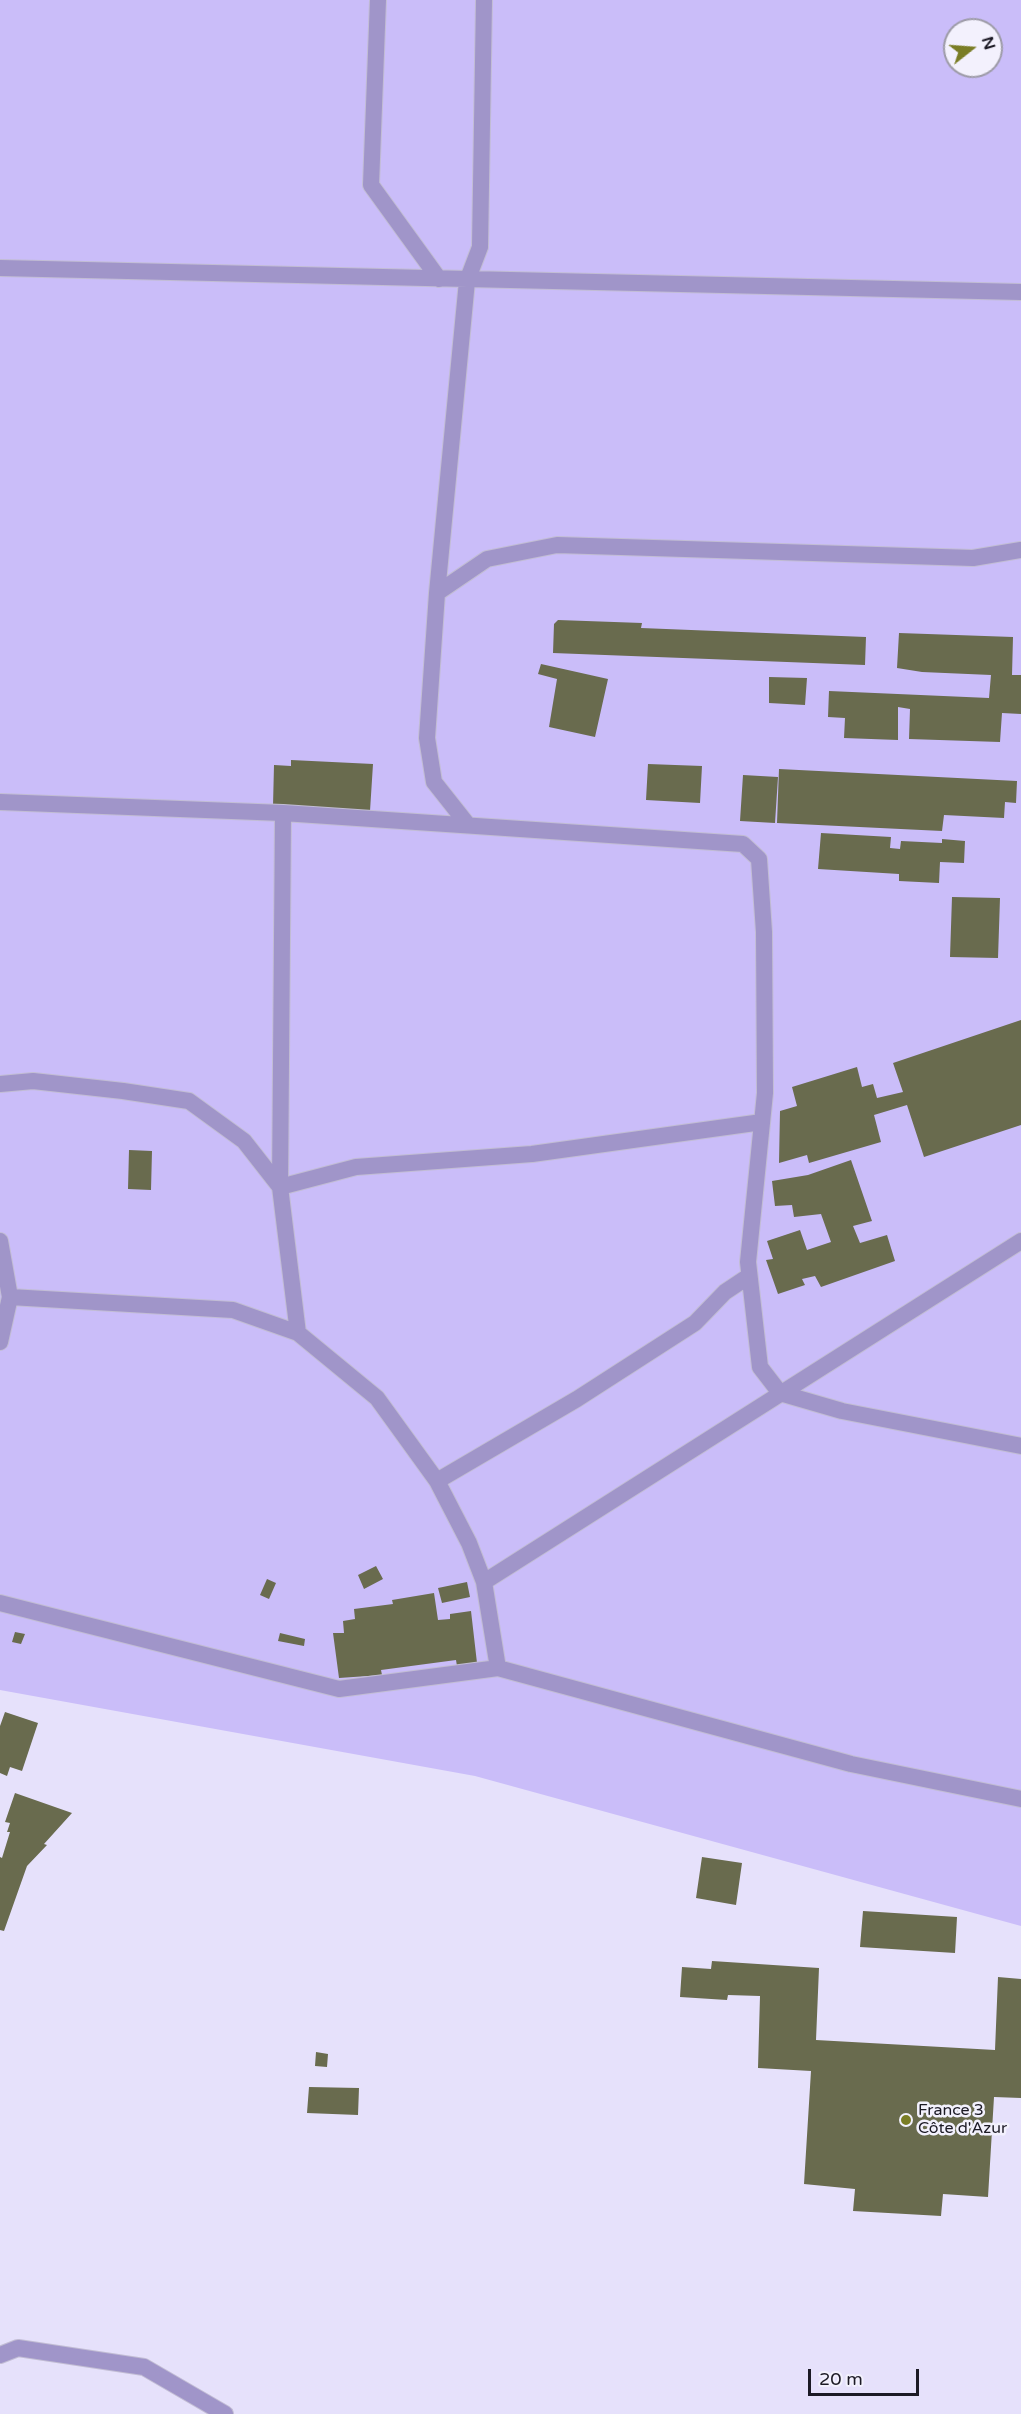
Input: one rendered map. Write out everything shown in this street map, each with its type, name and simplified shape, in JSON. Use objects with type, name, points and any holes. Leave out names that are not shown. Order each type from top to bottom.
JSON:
[{"type":"street","points":[[378,0],[371,185],[439,279]]},
{"type":"street","points":[[468,825],[434,782],[427,738],[437,592],[467,281],[480,247],[484,0]]},
{"type":"street","points":[[0,268],[467,281],[1021,292]]},
{"type":"street","points":[[437,592],[487,559],[557,545],[973,558],[1021,550]]},
{"type":"street","points":[[0,802],[283,813],[743,844],[759,859],[764,932],[765,1093],[748,1262],[760,1367],[780,1393],[842,1411],[1021,1446]]},
{"type":"street","points":[[283,813],[280,1187],[298,1334]]},
{"type":"street","points":[[0,1084],[33,1081],[189,1101],[244,1141],[280,1187]]},
{"type":"street","points":[[280,1187],[356,1167],[532,1154],[762,1122]]},
{"type":"street","points":[[0,1241],[10,1297],[0,1342]]},
{"type":"street","points":[[484,1582],[1021,1241]]},
{"type":"street","points":[[437,1481],[577,1400],[695,1323],[725,1292],[750,1276]]},
{"type":"street","points":[[10,1297],[233,1310],[298,1334],[377,1398],[437,1481],[469,1543],[484,1582],[498,1668]]},
{"type":"street","points":[[0,1603],[339,1689],[498,1668],[851,1764],[1021,1799]]},
{"type":"street","points":[[0,2355],[18,2348],[144,2367],[225,2414]]},
{"type":"shaded area","points":[[0,0],[1021,0],[1021,1926],[475,1776],[0,1690]]},
{"type":"building","points":[[558,620],[642,623],[641,628],[866,637],[865,665],[553,653],[554,624]]},
{"type":"building","points":[[899,633],[1013,637],[1012,675],[1021,675],[1021,714],[1002,713],[1000,742],[909,739],[910,709],[898,707],[898,740],[844,738],[845,718],[828,717],[829,691],[989,698],[991,675],[922,672],[897,668]]},
{"type":"building","points":[[541,664],[608,679],[595,737],[549,727],[557,679],[538,674]]},
{"type":"building","points":[[769,677],[807,678],[805,705],[769,703]]},
{"type":"building","points":[[291,760],[373,764],[370,811],[273,806],[274,765],[291,766]]},
{"type":"building","points":[[648,764],[702,766],[700,803],[646,800]]},
{"type":"building","points":[[779,769],[1017,781],[1016,803],[1005,802],[1004,818],[944,815],[942,831],[777,823]]},
{"type":"building","points":[[743,775],[778,777],[775,823],[740,821]]},
{"type":"building","points":[[821,833],[891,837],[890,848],[900,849],[901,841],[942,843],[942,839],[965,841],[964,863],[940,862],[939,883],[899,881],[899,874],[818,869]]},
{"type":"building","points":[[952,897],[1000,898],[998,958],[950,957]]},
{"type":"building","points":[[1021,1020],[1021,1125],[924,1157],[907,1105],[874,1115],[881,1142],[809,1163],[807,1155],[779,1163],[780,1111],[797,1106],[792,1087],[857,1067],[862,1087],[873,1084],[877,1098],[903,1092],[893,1063]]},
{"type":"building","points":[[129,1150],[152,1151],[151,1190],[128,1189]]},
{"type":"building","points":[[851,1160],[872,1221],[853,1226],[860,1243],[887,1235],[895,1261],[821,1287],[815,1276],[802,1279],[805,1285],[778,1294],[766,1260],[773,1259],[767,1241],[800,1230],[807,1250],[831,1242],[821,1214],[794,1217],[792,1205],[775,1206],[772,1181],[808,1175]]},
{"type":"building","points":[[376,1566],[383,1579],[364,1589],[358,1575]]},
{"type":"building","points":[[267,1579],[276,1583],[269,1599],[260,1595]]},
{"type":"building","points":[[467,1582],[470,1597],[442,1603],[438,1588]]},
{"type":"building","points":[[434,1593],[438,1620],[450,1619],[450,1614],[471,1611],[477,1663],[457,1666],[456,1660],[381,1670],[382,1675],[339,1678],[333,1633],[344,1633],[343,1621],[355,1619],[354,1609],[393,1604],[392,1600]]},
{"type":"building","points":[[15,1632],[25,1634],[21,1644],[12,1642]]},
{"type":"building","points":[[280,1633],[305,1639],[304,1646],[278,1641]]},
{"type":"building","points":[[5,1712],[38,1723],[22,1771],[10,1767],[7,1776],[0,1773],[0,1726]]},
{"type":"building","points":[[15,1793],[72,1813],[27,1866],[4,1931],[0,1930],[0,1857],[2,1858],[10,1832],[7,1832],[10,1823],[5,1822]]},
{"type":"building","points":[[702,1857],[742,1863],[736,1905],[696,1898]]},
{"type":"building","points":[[863,1911],[957,1917],[955,1953],[860,1947]]},
{"type":"building","points":[[712,1961],[819,1968],[816,2040],[995,2050],[998,1977],[1021,1979],[1021,2098],[994,2097],[988,2197],[943,2194],[941,2216],[853,2211],[855,2189],[804,2184],[811,2071],[758,2068],[760,1996],[728,1995],[727,2000],[680,1997],[682,1967],[711,1969]]},
{"type":"building","points":[[316,2052],[328,2054],[327,2067],[315,2066]]},
{"type":"building","points":[[309,2087],[359,2088],[358,2115],[307,2113]]},
{"type":"place","name":"France 3 Côte d'Azur","points":[[906,2120]]}]
